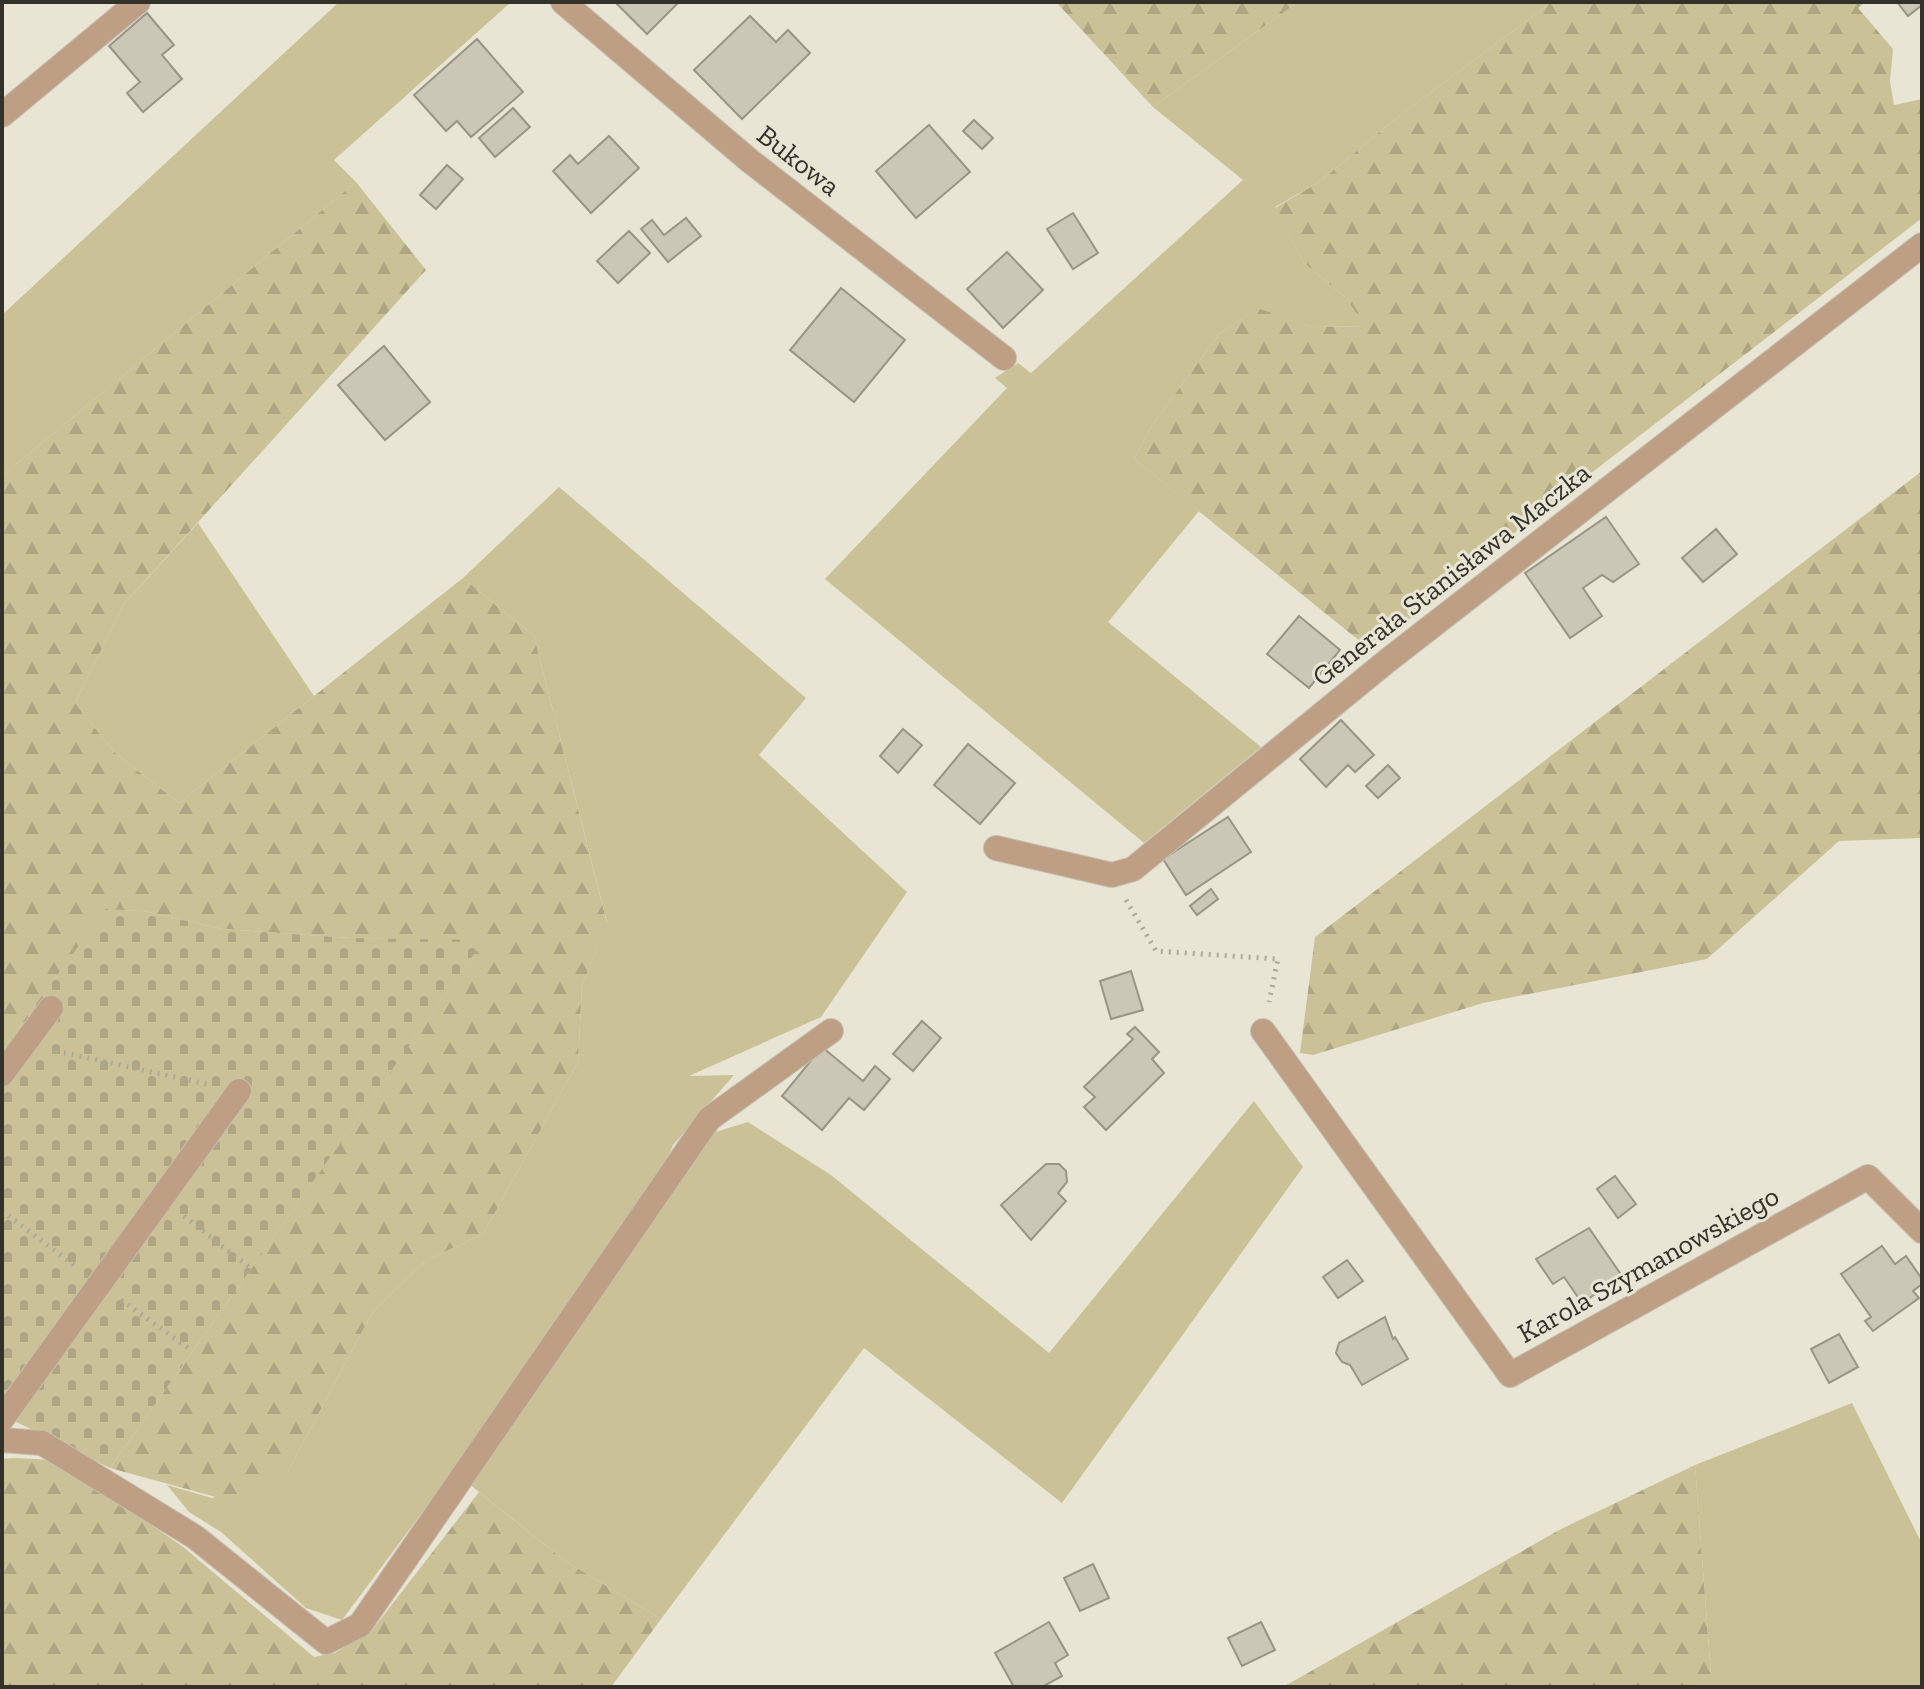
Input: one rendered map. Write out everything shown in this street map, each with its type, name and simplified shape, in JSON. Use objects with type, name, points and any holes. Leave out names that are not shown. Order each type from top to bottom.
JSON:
[{"type":"street","points":[[2,115],[138,2]]},
{"type":"street","name":"Bukowa","points":[[563,2],[750,161],[1004,358]]},
{"type":"street","name":"Generała Stanisława Maczka","points":[[1112,875],[1133,869],[1387,661],[1922,245]]},
{"type":"street","points":[[996,848],[1112,875]]},
{"type":"street","points":[[2,1074],[51,1008]]},
{"type":"street","points":[[2,1440],[42,1443],[183,1529],[326,1642],[360,1625],[709,1119],[831,1031]]},
{"type":"street","name":"Karola Szymanowskiego","points":[[1263,1031],[1510,1375],[1868,1177],[1922,1231]]},
{"type":"street","points":[[2,1419],[239,1091]]},
{"type":"path","points":[[1112,875],[1156,951],[1278,959],[1263,1031]]},
{"type":"path","points":[[24,1044],[239,1091]]},
{"type":"path","points":[[162,1198],[250,1268]]},
{"type":"green space","points":[[339,2],[511,2],[334,160],[356,182],[2,476],[2,315]]},
{"type":"green space","points":[[1056,2],[1298,2],[1153,107]]},
{"type":"green space","points":[[1298,2],[1552,2],[1399,116],[1319,182],[1275,207],[1304,263],[1344,296],[1367,326],[1313,327],[1256,309],[1219,334],[1151,427],[1134,459],[1199,511],[1108,622],[1261,747],[1144,843],[825,579],[1007,388],[995,378],[1018,363],[1031,373],[1243,180],[1153,107]]},
{"type":"green space","points":[[1552,2],[1866,2],[1858,8],[1893,49],[1890,81],[1894,105],[1922,99],[1922,218],[1538,514],[1385,639],[1361,642],[1134,459],[1151,427],[1219,334],[1257,308],[1313,327],[1366,326],[1344,296],[1304,263],[1275,208],[1319,182],[1399,116]]},
{"type":"green space","points":[[356,182],[426,270],[124,604],[75,703],[114,752],[179,803],[463,578],[534,636],[607,923],[582,986],[578,1062],[483,1234],[425,1261],[372,1313],[288,1471],[245,1505],[110,1468],[483,941],[351,938],[223,929],[143,911],[106,910],[2,1050],[2,476]]},
{"type":"green space","points":[[1922,471],[1922,838],[1839,841],[1707,959],[1483,1003],[1313,1055],[1300,1053],[1315,937]]},
{"type":"green space","points":[[559,487],[806,698],[759,755],[907,892],[821,1017],[689,1076],[734,1075],[673,1145],[667,1160],[709,1134],[748,1122],[831,1175],[1049,1353],[1254,1101],[1303,1167],[1062,1503],[864,1348],[661,1619],[564,1560],[453,1471],[342,1620],[306,1608],[221,1532],[189,1512],[167,1485],[212,1498],[288,1471],[372,1313],[425,1261],[483,1234],[578,1062],[582,986],[607,922],[534,636],[463,578]]},
{"type":"green space","points":[[198,523],[314,696],[179,803],[114,752],[75,703],[124,604]]},
{"type":"green space","points":[[106,909],[143,911],[223,929],[351,938],[484,940],[110,1468],[2,1415],[2,1050]]},
{"type":"green space","points":[[1852,1403],[1922,1544],[1922,1687],[1691,1687],[1711,1674],[1695,1465]]},
{"type":"green space","points":[[2,1459],[56,1460],[182,1546],[314,1657],[335,1653],[373,1629],[479,1492],[564,1560],[661,1619],[611,1687],[2,1687]]},
{"type":"green space","points":[[1695,1465],[1711,1675],[1691,1687],[1283,1687],[1561,1529]]},
{"type":"building","points":[[615,2],[679,2],[647,34]]},
{"type":"building","points":[[1897,2],[1922,2],[1922,5],[1908,16]]},
{"type":"building","points":[[147,13],[174,45],[162,55],[182,79],[143,112],[127,93],[140,82],[109,46]]},
{"type":"building","points":[[750,16],[776,42],[788,30],[810,53],[742,119],[694,70]]},
{"type":"building","points":[[477,39],[523,92],[471,137],[457,121],[446,131],[414,95]]},
{"type":"building","points":[[513,108],[530,127],[495,157],[479,138]]},
{"type":"building","points":[[974,120],[993,138],[982,149],[963,131]]},
{"type":"building","points":[[929,125],[970,172],[916,218],[876,171]]},
{"type":"building","points":[[609,136],[639,168],[591,213],[553,171],[570,155],[578,164]]},
{"type":"building","points":[[447,165],[463,179],[436,209],[420,195]]},
{"type":"building","points":[[1073,213],[1098,253],[1073,269],[1047,229]]},
{"type":"building","points":[[686,218],[701,236],[668,262],[641,229],[652,220],[664,235]]},
{"type":"building","points":[[629,231],[650,253],[618,283],[597,261]]},
{"type":"building","points":[[1007,252],[1043,290],[1003,328],[967,289]]},
{"type":"building","points":[[841,288],[905,340],[854,402],[790,350]]},
{"type":"building","points":[[384,346],[430,402],[385,440],[338,385]]},
{"type":"building","points":[[1606,517],[1639,564],[1613,582],[1602,575],[1583,588],[1602,616],[1570,638],[1525,573]]},
{"type":"building","points":[[1716,529],[1737,554],[1703,582],[1682,558]]},
{"type":"building","points":[[1299,616],[1340,650],[1309,688],[1267,654]]},
{"type":"building","points":[[1341,720],[1374,755],[1355,772],[1348,765],[1326,787],[1300,759]]},
{"type":"building","points":[[903,729],[922,745],[898,773],[880,756]]},
{"type":"building","points":[[968,744],[1015,783],[980,824],[934,785]]},
{"type":"building","points":[[1388,765],[1400,778],[1378,798],[1366,786]]},
{"type":"building","points":[[1228,817],[1251,852],[1186,895],[1163,859]]},
{"type":"building","points":[[1211,889],[1218,899],[1197,915],[1190,906]]},
{"type":"building","points":[[1131,971],[1143,1010],[1111,1019],[1100,981]]},
{"type":"building","points":[[922,1021],[941,1038],[913,1071],[893,1054]]},
{"type":"building","points":[[1135,1027],[1159,1052],[1152,1059],[1164,1073],[1106,1130],[1084,1107],[1095,1097],[1084,1087],[1133,1039],[1127,1034]]},
{"type":"building","points":[[822,1047],[863,1081],[875,1066],[890,1079],[864,1110],[849,1098],[822,1130],[782,1096]]},
{"type":"building","points":[[1046,1164],[1059,1164],[1066,1171],[1067,1182],[1058,1193],[1066,1201],[1031,1240],[1001,1205]]},
{"type":"building","points":[[1615,1176],[1636,1204],[1618,1218],[1597,1189]]},
{"type":"building","points":[[1589,1228],[1622,1276],[1582,1303],[1564,1277],[1553,1284],[1536,1259]]},
{"type":"building","points":[[1882,1246],[1895,1264],[1906,1256],[1922,1279],[1922,1284],[1913,1291],[1919,1298],[1873,1331],[1865,1321],[1871,1317],[1841,1274]]},
{"type":"building","points":[[1347,1260],[1363,1281],[1338,1298],[1323,1277]]},
{"type":"building","points":[[1385,1317],[1393,1339],[1395,1337],[1408,1359],[1362,1385],[1350,1365],[1342,1362],[1336,1353],[1339,1343]]},
{"type":"building","points":[[1839,1334],[1858,1367],[1829,1383],[1811,1349]]},
{"type":"building","points":[[1093,1564],[1109,1598],[1080,1611],[1064,1578]]},
{"type":"building","points":[[1049,1622],[1068,1655],[1055,1663],[1062,1676],[1042,1687],[1014,1687],[995,1653]]},
{"type":"building","points":[[1261,1622],[1275,1650],[1242,1666],[1228,1638]]}]
